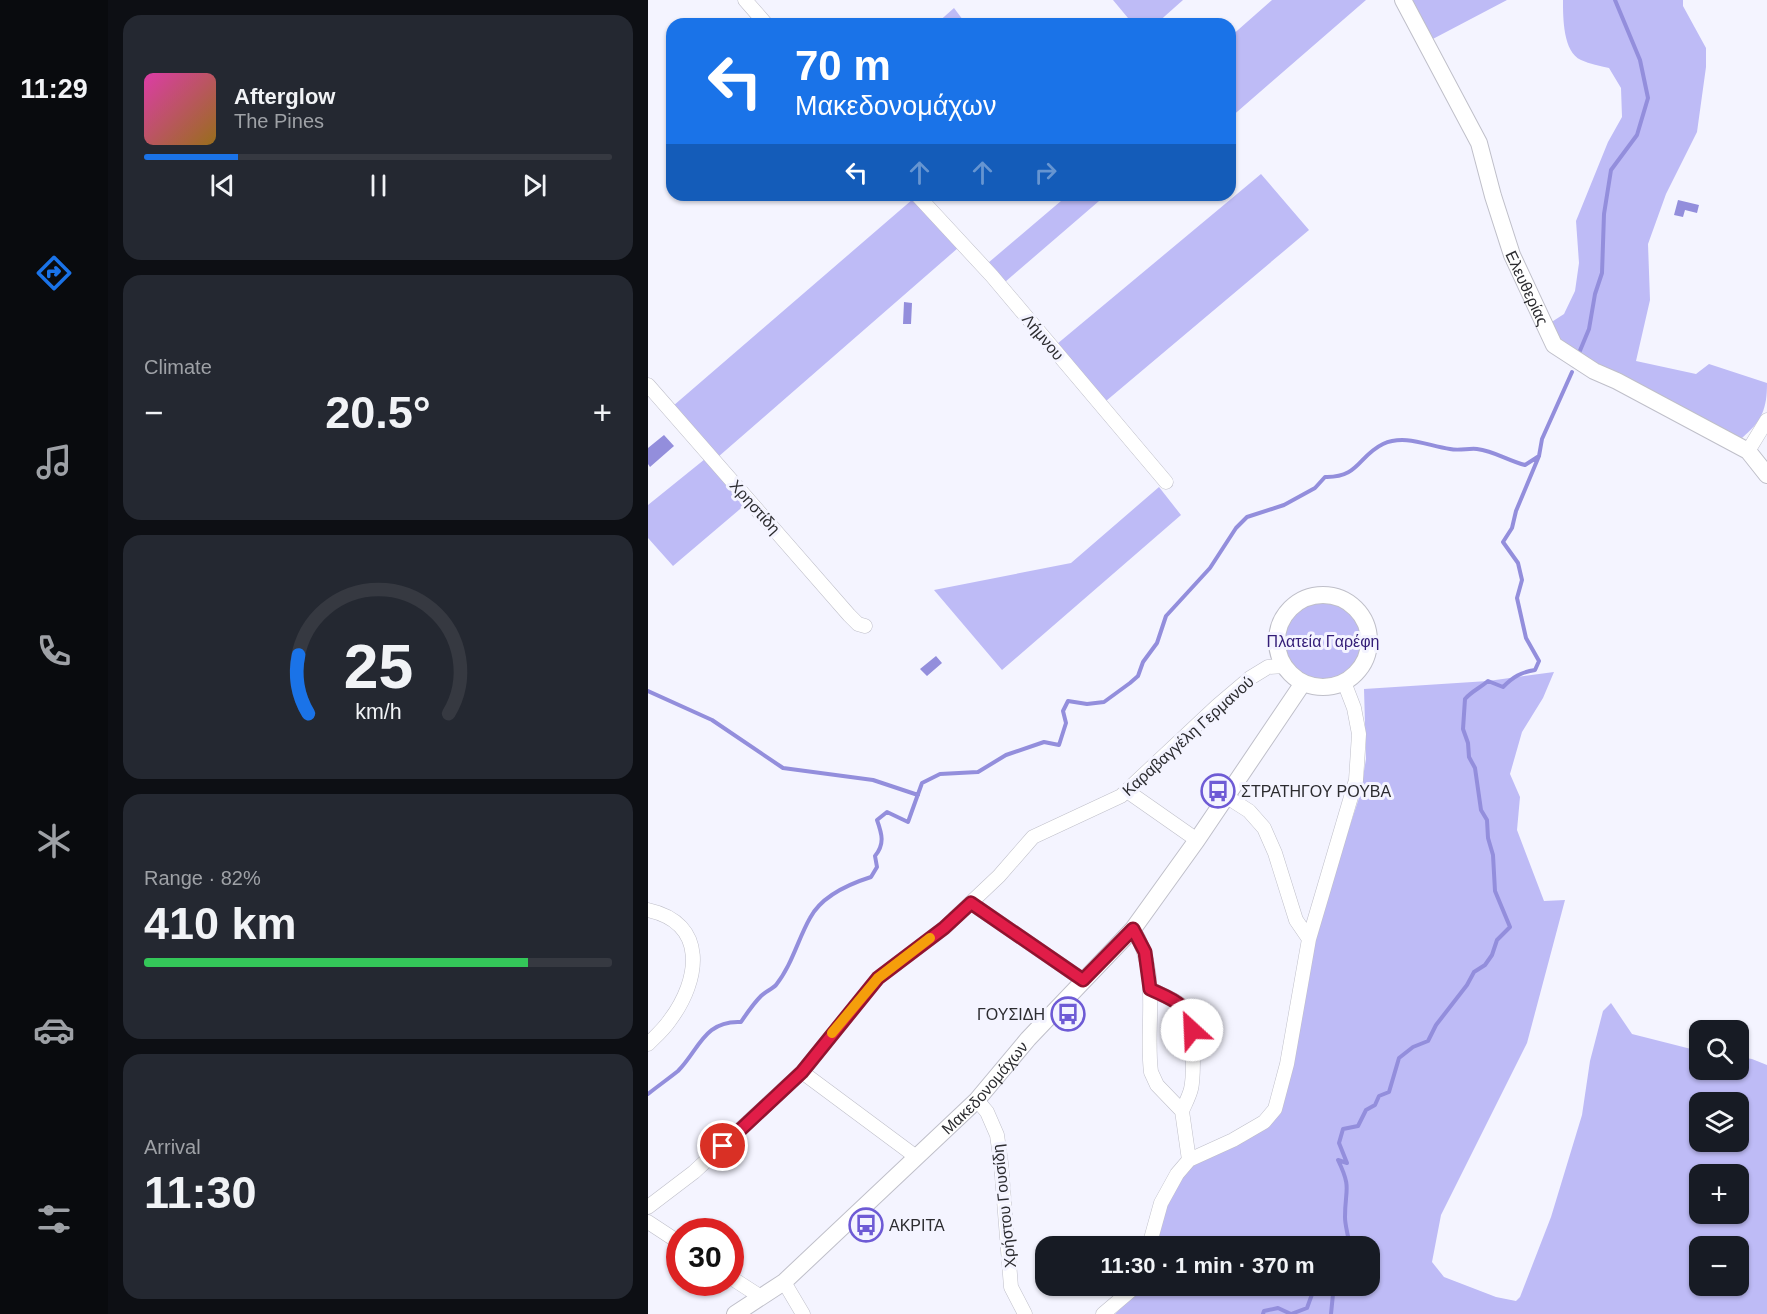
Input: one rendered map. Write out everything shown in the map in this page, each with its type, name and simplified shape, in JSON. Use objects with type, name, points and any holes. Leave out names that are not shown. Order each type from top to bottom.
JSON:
[{"type":"street","points":[[745,0],[761,18]]},
{"type":"street","name":"Ελευθερίας","points":[[1403,0],[1479,143],[1512,255],[1554,345],[1594,371],[1748,451],[1767,475]]},
{"type":"street","name":"Λήμνου","points":[[923,201],[992,276],[1166,482]]},
{"type":"street","name":"Χρηστίδη","points":[[648,385],[849,615],[858,624],[865,626]]},
{"type":"street","points":[[1748,451],[1767,420]]},
{"type":"street","points":[[1312,596],[1334,596],[1345,600],[1361,615],[1369,636],[1366,659],[1357,673],[1344,682],[1324,687],[1303,683],[1284,666],[1277,645],[1277,634],[1285,614],[1302,600],[1312,596]]},
{"type":"street","name":"Καραβαγγέλη Γερμανού","points":[[648,1207],[694,1172],[802,1072],[878,978],[944,928],[999,876],[1033,837],[1115,800],[1250,678],[1268,667],[1284,666]]},
{"type":"street","points":[[1152,1236],[1161,1203],[1177,1174],[1189,1160],[1233,1140],[1264,1122],[1275,1108],[1287,1064],[1309,939],[1353,795],[1358,767],[1358,723],[1344,682]]},
{"type":"street","name":"Μακεδονομάχων","points":[[735,1314],[784,1282],[977,1100],[1028,1039],[1133,929],[1227,797],[1303,683]]},
{"type":"street","points":[[1127,791],[1197,840]]},
{"type":"street","points":[[1227,797],[1248,811],[1264,828],[1275,853],[1296,920],[1309,939]]},
{"type":"street","points":[[971,903],[1083,980]]},
{"type":"street","points":[[648,910],[675,921],[689,936],[694,950],[688,988],[671,1019],[648,1044]]},
{"type":"street","points":[[1133,929],[1145,952],[1150,989],[1151,1072],[1156,1085],[1182,1111]]},
{"type":"street","points":[[1150,989],[1185,1008],[1190,1017],[1192,1087],[1182,1111],[1189,1160]]},
{"type":"street","points":[[802,1072],[915,1156]]},
{"type":"street","name":"Χρήστου Γουσίδη","points":[[977,1100],[987,1112],[997,1135],[1011,1287],[1025,1314]]},
{"type":"street","points":[[648,1222],[666,1234]]},
{"type":"street","points":[[784,1282],[803,1314]]},
{"type":"street","points":[[744,1287],[760,1298]]},
{"type":"street","points":[[1103,1314],[1124,1296]]},
{"type":"green space","points":[[1113,0],[1183,0],[1163,18],[1128,18]]},
{"type":"green space","points":[[1272,0],[1366,0],[1236,113],[1236,32]]},
{"type":"green space","points":[[1407,0],[1507,0],[1429,41]]},
{"type":"green space","points":[[1563,0],[1683,0],[1683,6],[1706,48],[1706,67],[1697,132],[1666,194],[1648,244],[1650,300],[1636,361],[1696,374],[1709,364],[1767,383],[1762,414],[1742,438],[1732,436],[1571,354],[1547,325],[1564,314],[1575,291],[1579,263],[1576,221],[1608,142],[1622,117],[1621,88],[1609,68],[1581,60],[1571,50],[1565,34]]},
{"type":"green space","points":[[954,8],[962,18],[943,18]]},
{"type":"green space","points":[[1261,174],[1309,230],[1106,401],[1057,344],[1229,201],[1236,201],[1236,195]]},
{"type":"green space","points":[[911,201],[915,201],[958,248],[718,457],[673,406]]},
{"type":"green space","points":[[1061,201],[1099,201],[1005,282],[988,263]]},
{"type":"green space","points":[[705,459],[746,504],[673,566],[648,538],[648,505]]},
{"type":"green space","points":[[1159,487],[1181,515],[1002,670],[934,590],[1071,563]]},
{"type":"green space","name":"Πλατεία Γαρέφη","points":[[1323,600],[1339,603],[1352,612],[1361,625],[1364,641],[1361,657],[1352,670],[1339,679],[1323,682],[1307,679],[1294,670],[1285,657],[1282,641],[1285,625],[1294,612],[1307,603]]},
{"type":"green space","points":[[1554,672],[1543,698],[1522,732],[1510,774],[1520,797],[1517,830],[1544,901],[1565,900],[1527,1043],[1441,1215],[1432,1262],[1444,1277],[1496,1297],[1516,1301],[1520,1297],[1551,1217],[1582,1115],[1590,1061],[1603,1011],[1611,1003],[1632,1034],[1689,1048],[1689,1080],[1749,1080],[1749,1059],[1767,1065],[1767,1314],[1115,1314],[1132,1296],[1380,1296],[1380,1236],[1154,1236],[1168,1198],[1190,1168],[1201,1160],[1247,1140],[1272,1120],[1312,953],[1360,795],[1366,759],[1364,689],[1488,681]]},
{"type":"shaded area","points":[[1678,200],[1699,205],[1697,213],[1685,210],[1683,217],[1674,215]]},
{"type":"shaded area","points":[[904,302],[912,303],[911,324],[903,324]]},
{"type":"shaded area","points":[[664,435],[674,446],[650,467],[648,448]]},
{"type":"shaded area","points":[[936,656],[942,663],[927,676],[920,669]]},
{"type":"waterway","points":[[1579,353],[1589,329],[1595,294],[1602,273],[1604,214],[1611,170],[1637,135],[1648,98],[1640,60],[1615,0]]},
{"type":"waterway","points":[[1348,1236],[1345,1217],[1347,1188],[1338,1160],[1347,1163],[1339,1143],[1343,1129],[1358,1126],[1366,1110],[1375,1105],[1379,1096],[1389,1092],[1399,1058],[1413,1047],[1428,1041],[1436,1025],[1467,985],[1474,972],[1485,965],[1492,955],[1497,940],[1510,927],[1495,891],[1493,855],[1488,838],[1487,820],[1481,810],[1475,768],[1469,757],[1468,743],[1463,729],[1465,699],[1488,681],[1503,687],[1510,680],[1535,670],[1539,661],[1526,638],[1517,598],[1522,580],[1518,563],[1503,542],[1512,528],[1516,511],[1539,456],[1542,439],[1572,372]]},
{"type":"waterway","points":[[648,1094],[678,1071],[710,1031],[718,1026],[741,1022],[758,999],[776,985],[810,918],[821,904],[854,883],[871,877],[877,867],[875,856],[881,843],[877,820],[887,812],[908,822],[922,783],[940,774],[978,772],[1006,755],[1044,742],[1059,745],[1066,723],[1063,711],[1068,701],[1087,704],[1104,702],[1138,676],[1143,662],[1157,643],[1166,616],[1210,568],[1236,528],[1247,517],[1284,505],[1315,488],[1325,477],[1345,474],[1375,449],[1391,441],[1408,440],[1453,450],[1483,450],[1525,465],[1539,456]]},
{"type":"waterway","points":[[648,691],[712,720],[783,768],[873,780],[918,795]]},
{"type":"waterway","points":[[1263,1314],[1264,1311],[1278,1308],[1291,1314],[1307,1308],[1311,1296]]},
{"type":"waterway","points":[[1331,1314],[1333,1296]]},
{"type":"slow traffic","points":[[832,1033],[878,978],[930,938]]},
{"type":"place","name":"ΣΤΡΑΤΗΓΟΥ ΡΟΥΒΑ","points":[[1218,791]]},
{"type":"place","name":"ΓΟΥΣΙΔΗ","points":[[1068,1014]]},
{"type":"place","name":"ΑΚΡΙΤΑ","points":[[866,1225]]},
{"type":"route","points":[[723,1146],[802,1072],[878,978],[944,928],[971,903],[1083,980],[1133,929],[1145,952],[1150,989],[1185,1008],[1190,1017],[1192,1030]]}]
